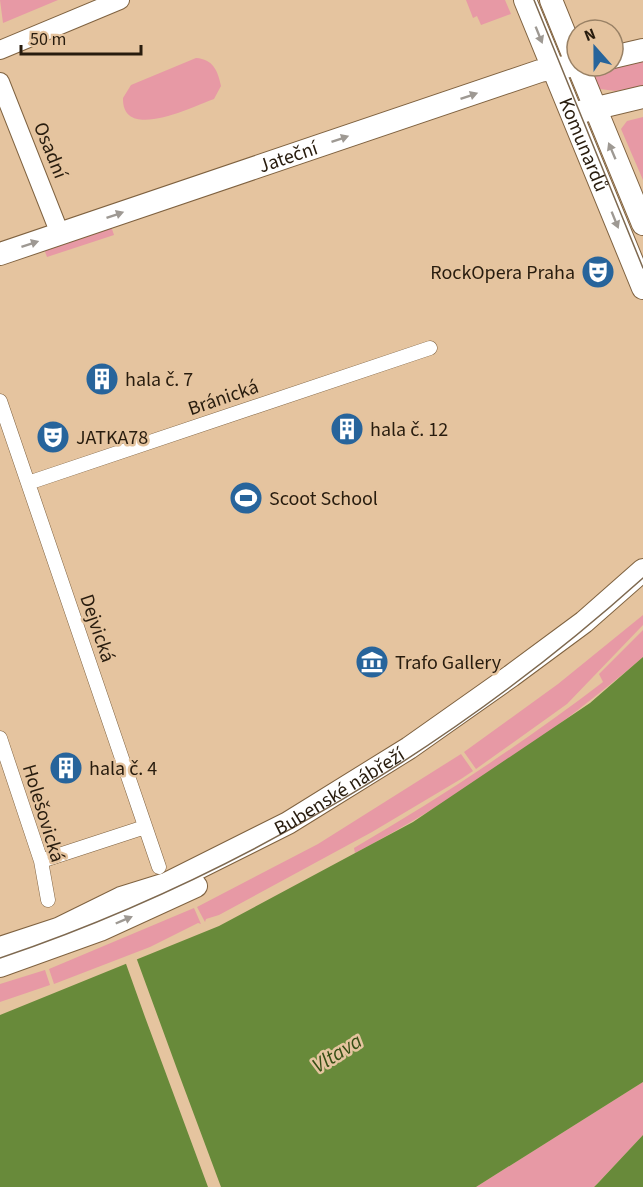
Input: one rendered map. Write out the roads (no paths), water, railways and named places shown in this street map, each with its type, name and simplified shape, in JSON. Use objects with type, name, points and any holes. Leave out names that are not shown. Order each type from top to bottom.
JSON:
[{"type":"street","points":[[0,50],[120,0]]},
{"type":"street","name":"Komunardů","points":[[525,0],[643,288]]},
{"type":"street","name":"Komunardů","points":[[551,0],[565,35]]},
{"type":"street","points":[[625,54],[643,50]]},
{"type":"street","name":"Jateční","points":[[0,254],[553,69],[565,67]]},
{"type":"street","name":"Komunardů","points":[[582,78],[643,224]]},
{"type":"street","name":"Osadní","points":[[0,82],[60,234]]},
{"type":"street","points":[[571,114],[643,97]]},
{"type":"street","name":"Bránická","points":[[28,483],[430,348]]},
{"type":"street","name":"Dejvická","points":[[0,401],[159,867]]},
{"type":"street","name":"Bubenské nábřeží","points":[[0,948],[58,929],[121,898],[166,884],[288,823],[409,748],[511,676],[584,622],[643,570]]},
{"type":"street","name":"Bubenské nábřeží","points":[[0,966],[100,930],[172,898],[259,855],[339,809],[510,695],[643,588]]},
{"type":"street","name":"Holešovická","points":[[0,738],[41,861],[48,900]]},
{"type":"street","points":[[41,861],[145,827]]},
{"type":"water","name":"Vltava","points":[[643,657],[643,1082],[476,1187],[0,1187],[0,1015],[219,926],[413,822],[590,703]]},
{"type":"water","points":[[643,1135],[643,1187],[594,1187],[599,1182]]},
{"type":"tram line","points":[[534,0],[643,268]]},
{"type":"tram line","points":[[0,958],[88,926],[174,888],[258,847],[340,801],[420,751],[497,697],[572,639],[643,578]]},
{"type":"place","name":"RockOpera Praha","points":[[598,272]]},
{"type":"place","name":"hala č. 7","points":[[102,379]]},
{"type":"place","name":"hala č. 12","points":[[347,429]]},
{"type":"place","name":"JATKA78","points":[[53,437]]},
{"type":"place","name":"Scoot School","points":[[246,498]]},
{"type":"place","name":"Trafo Gallery","points":[[372,662]]},
{"type":"place","name":"hala č. 4","points":[[66,768]]}]
